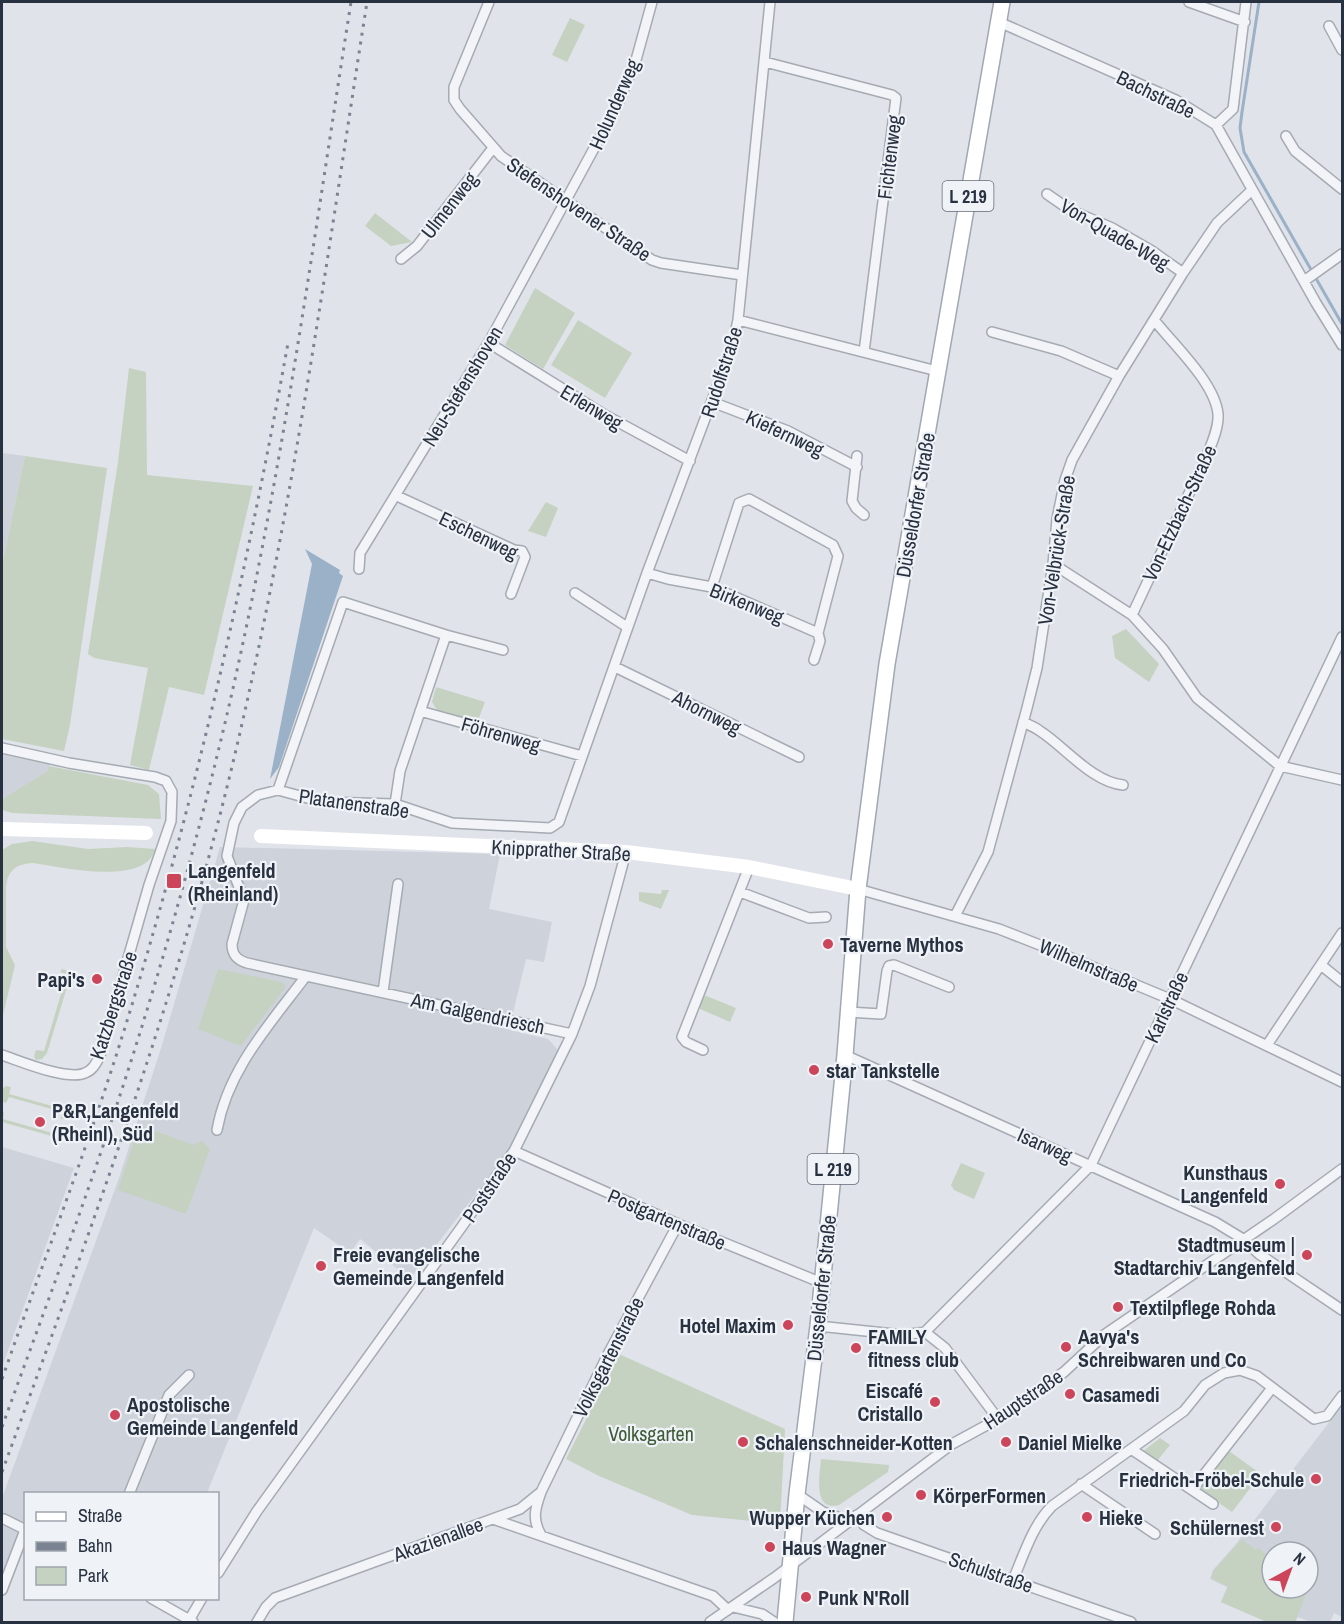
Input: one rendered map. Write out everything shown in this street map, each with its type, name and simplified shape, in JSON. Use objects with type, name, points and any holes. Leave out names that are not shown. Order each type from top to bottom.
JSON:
[{"type":"main road","name":"Düsseldorfer Straße","points":[[791,1564],[797,1494],[818,1326],[858,889],[887,664],[1002,2]]},
{"type":"main road","points":[[2,829],[146,833]]},
{"type":"main road","name":"Knipprather Straße","points":[[261,836],[626,852],[749,867],[858,889]]},
{"type":"main road","name":"L 219","points":[[785,1623],[791,1564]]},
{"type":"street","name":"Stefenshovener Straße","points":[[489,2],[454,87],[454,100],[501,156],[652,260],[742,275]]},
{"type":"street","name":"Holunderweg","points":[[566,202],[617,106],[636,60],[652,2]]},
{"type":"street","name":"Rudolfstraße","points":[[606,691],[627,627],[732,347],[738,320],[770,2]]},
{"type":"street","points":[[1189,2],[1245,22]]},
{"type":"street","points":[[1216,126],[1233,109],[1246,2]]},
{"type":"street","name":"Bachstraße","points":[[999,22],[1176,100],[1216,126],[1342,345]]},
{"type":"street","points":[[1329,26],[1342,50]]},
{"type":"street","name":"Fichtenweg","points":[[765,62],[892,94],[896,98],[864,352]]},
{"type":"street","points":[[1286,136],[1295,151],[1342,189]]},
{"type":"street","name":"Ulmenweg","points":[[401,259],[417,246],[493,147]]},
{"type":"street","name":"Von-Velbrück-Straße","points":[[955,916],[988,852],[1037,668],[1053,564],[1057,519],[1065,480],[1073,458],[1119,376],[1183,273],[1217,223],[1252,190]]},
{"type":"street","name":"Von-Quade-Weg","points":[[1047,194],[1070,210],[1112,228],[1152,251],[1183,273]]},
{"type":"street","name":"Neu-Stefenshoven","points":[[359,569],[360,553],[489,342],[566,202]]},
{"type":"street","points":[[1304,281],[1342,254]]},
{"type":"street","points":[[738,320],[937,371]]},
{"type":"street","name":"Von-Etzbach-Straße","points":[[1132,615],[1208,455],[1218,416],[1215,402],[1202,379],[1155,321]]},
{"type":"street","points":[[992,332],[1061,351],[1119,376]]},
{"type":"street","name":"Erlenweg","points":[[497,348],[605,415],[690,461]]},
{"type":"street","name":"Kiefernweg","points":[[712,402],[788,431],[857,467]]},
{"type":"street","points":[[857,456],[852,501],[864,515]]},
{"type":"street","name":"Eschenweg","points":[[396,496],[514,550],[522,551],[525,557],[511,594]]},
{"type":"street","points":[[712,587],[739,503],[749,499],[833,545],[838,556],[818,633],[820,641],[813,660]]},
{"type":"street","points":[[1053,564],[1132,615],[1163,649],[1197,698],[1280,766],[1342,780]]},
{"type":"street","name":"Birkenweg","points":[[647,573],[712,587],[818,633]]},
{"type":"street","points":[[575,593],[627,627]]},
{"type":"street","name":"Platanenstraße","points":[[446,635],[343,602],[278,790],[322,802],[395,804],[453,823],[550,828],[559,822],[606,691]]},
{"type":"street","points":[[395,804],[400,771],[446,635],[503,650]]},
{"type":"street","name":"Karlstraße","points":[[925,1332],[1091,1165],[1342,637]]},
{"type":"street","name":"Ahornweg","points":[[615,667],[799,757]]},
{"type":"street","name":"Föhrenweg","points":[[420,711],[582,756]]},
{"type":"street","points":[[1023,722],[1040,730],[1110,784],[1123,785]]},
{"type":"street","name":"Katzbergstraße","points":[[2,748],[69,763],[155,777],[166,781],[172,792],[171,821],[149,885],[100,1056],[94,1066],[87,1072],[74,1075],[2,1055]]},
{"type":"street","name":"Am Galgendriesch","points":[[278,790],[258,795],[242,807],[234,823],[227,856],[244,900],[232,950],[241,961],[572,1034]]},
{"type":"street","name":"Poststraße","points":[[219,1571],[257,1511],[514,1151],[572,1034],[590,986],[626,852]]},
{"type":"street","points":[[703,1050],[686,1042],[682,1037],[749,867]]},
{"type":"street","name":"Am Galgendriesch","points":[[384,992],[398,884]]},
{"type":"street","name":"Wilhelmstraße","points":[[858,889],[999,929],[1170,999],[1342,1082]]},
{"type":"street","points":[[740,892],[810,918],[826,917]]},
{"type":"street","points":[[1267,1045],[1342,933]]},
{"type":"street","points":[[1321,964],[1342,982]]},
{"type":"street","points":[[848,1012],[881,1014],[889,966],[894,965],[949,987]]},
{"type":"street","points":[[217,1130],[221,1108],[245,1058],[306,976]]},
{"type":"street","name":"Isarweg","points":[[844,1055],[1215,1222],[1243,1239],[1259,1254],[1342,1310]]},
{"type":"street","name":"Postgartenstraße","points":[[514,1151],[678,1224],[822,1283]]},
{"type":"street","name":"Hauptstraße","points":[[710,1623],[952,1444],[998,1419],[1064,1372],[1104,1335],[1342,1169]]},
{"type":"street","name":"Volksgartenstraße","points":[[541,1535],[535,1525],[534,1510],[541,1492],[607,1356],[678,1224]]},
{"type":"street","points":[[818,1326],[904,1335],[925,1332],[945,1348],[998,1419]]},
{"type":"street","points":[[1013,1580],[1032,1536],[1046,1512],[1081,1484],[1189,1407],[1206,1385],[1224,1373],[1240,1370],[1249,1372],[1311,1417],[1318,1419],[1327,1416],[1342,1396]]},
{"type":"street","points":[[130,1492],[169,1395],[189,1375]]},
{"type":"street","points":[[1192,1490],[1272,1388]]},
{"type":"street","points":[[1131,1449],[1213,1504]]},
{"type":"street","points":[[1081,1484],[1155,1533]]},
{"type":"street","name":"Volksgartenstraße","points":[[493,1519],[520,1509],[541,1492]]},
{"type":"street","points":[[797,1494],[823,1512],[848,1521]]},
{"type":"street","name":"Schulstraße","points":[[857,1515],[864,1525],[877,1533],[1131,1623]]},
{"type":"street","points":[[4,1519],[24,1529]]},
{"type":"street","name":"Akazienallee","points":[[257,1623],[266,1607],[275,1598],[493,1519],[713,1596],[730,1608]]},
{"type":"street","points":[[2,1590],[24,1533]]},
{"type":"street","points":[[153,1600],[190,1622],[201,1600]]},
{"type":"street","points":[[730,1608],[762,1614],[774,1623]]},
{"type":"shaded area","points":[[2,453],[25,456],[2,566]]},
{"type":"shaded area","points":[[2,747],[50,757],[49,771],[2,799]]},
{"type":"shaded area","points":[[220,847],[500,854],[489,909],[552,922],[544,962],[526,959],[509,1030],[548,1039],[558,1050],[511,1149],[410,1279],[360,1239],[350,1253],[314,1228],[207,1492],[24,1492],[24,1525],[2,1592],[2,1498],[119,1178],[162,1045]]},
{"type":"shaded area","points":[[2,1147],[74,1168],[2,1367]]},
{"type":"shaded area","points":[[1340,1408],[1342,1410],[1342,1617],[1334,1613],[1330,1622],[1311,1622],[1298,1617],[1295,1622],[1267,1622],[1221,1602],[1227,1587],[1210,1579],[1213,1570],[1236,1544]]},
{"type":"green space","points":[[570,18],[585,25],[567,62],[552,55]]},
{"type":"green space","points":[[375,213],[412,242],[391,246],[365,226]]},
{"type":"green space","points":[[535,288],[575,313],[543,369],[505,345]]},
{"type":"green space","points":[[578,320],[632,353],[605,398],[551,365]]},
{"type":"green space","points":[[129,368],[146,372],[147,475],[253,486],[204,695],[169,687],[149,770],[130,765],[148,668],[94,658],[88,654],[118,462]]},
{"type":"green space","points":[[25,456],[107,468],[70,725],[64,751],[2,739],[2,566]]},
{"type":"green space","points":[[546,502],[558,508],[546,537],[528,531]]},
{"type":"green space","points":[[1126,629],[1159,664],[1149,682],[1115,658],[1112,636]]},
{"type":"green space","points":[[436,687],[485,702],[477,723],[437,710],[432,702]]},
{"type":"green space","points":[[49,766],[148,785],[159,794],[161,819],[12,813],[2,810],[2,799],[48,771]]},
{"type":"green space","points":[[32,841],[88,849],[127,847],[155,849],[148,861],[136,868],[120,871],[101,872],[33,863],[22,865],[11,872],[6,887],[6,947],[15,965],[2,1019],[2,850],[12,844]]},
{"type":"green space","points":[[662,890],[669,890],[661,909],[639,901],[639,892],[661,894]]},
{"type":"green space","points":[[62,969],[71,974],[47,1053],[42,1059],[36,1060],[34,1056],[36,1050],[44,1051],[67,974],[60,972]]},
{"type":"green space","points":[[218,969],[282,982],[285,985],[241,1046],[198,1029]]},
{"type":"green space","points":[[704,995],[736,1008],[730,1022],[698,1008]]},
{"type":"green space","points":[[6,1086],[11,1087],[9,1094],[63,1109],[65,1102],[70,1107],[71,1114],[61,1119],[62,1112],[9,1097],[6,1103],[3,1102],[2,1089]]},
{"type":"green space","points":[[2,1112],[4,1112],[3,1119],[56,1134],[58,1127],[64,1132],[64,1139],[54,1144],[55,1137],[2,1122]]},
{"type":"green space","points":[[139,1125],[193,1145],[202,1141],[210,1149],[186,1214],[118,1190]]},
{"type":"green space","points":[[961,1163],[985,1173],[974,1199],[954,1190],[951,1185]]},
{"type":"green space","name":"Volksgarten","points":[[619,1354],[785,1429],[780,1524],[692,1515],[599,1476],[566,1459]]},
{"type":"green space","points":[[1160,1438],[1170,1445],[1157,1461],[1142,1452]]},
{"type":"green space","points":[[1229,1451],[1261,1474],[1232,1512],[1199,1489]]},
{"type":"green space","points":[[821,1459],[889,1465],[888,1472],[839,1505],[830,1506],[821,1497],[819,1482]]},
{"type":"green space","points":[[1242,1539],[1256,1550],[1258,1548],[1260,1550],[1260,1600],[1304,1600],[1295,1622],[1267,1622],[1221,1602],[1228,1587],[1211,1578],[1214,1570]]},
{"type":"water","points":[[305,549],[340,570],[339,573],[343,576],[279,767],[270,779],[312,564]]},
{"type":"waterway","points":[[1259,2],[1240,128],[1244,152],[1342,324]]},
{"type":"railway","points":[[2,1427],[123,1086],[165,951],[214,769],[263,544],[309,273],[351,2]]},
{"type":"railway","points":[[2,1472],[95,1216],[153,1044],[180,958],[228,783],[271,589],[289,492],[367,2]]},
{"type":"railway","points":[[2,1379],[108,1080],[172,866],[236,605],[288,343]]},
{"type":"place","name":"Langenfeld (Rheinland)","points":[[174,881]]},
{"type":"place","name":"Taverne Mythos","points":[[828,944]]},
{"type":"place","name":"Papi's","points":[[97,979]]},
{"type":"place","name":"star Tankstelle","points":[[814,1070]]},
{"type":"place","name":"P&R,Langenfeld (Rheinl), Süd","points":[[40,1122]]},
{"type":"place","name":"Kunsthaus Langenfeld","points":[[1280,1184]]},
{"type":"place","name":"Stadtmuseum | Stadtarchiv Langenfeld","points":[[1307,1255]]},
{"type":"place","name":"Freie evangelische Gemeinde Langenfeld","points":[[321,1266]]},
{"type":"place","name":"Textilpflege Rohda","points":[[1118,1307]]},
{"type":"place","name":"Hotel Maxim","points":[[788,1325]]},
{"type":"place","name":"Aavya's Schreibwaren und Co","points":[[1066,1347]]},
{"type":"place","name":"FAMILY fitness club","points":[[856,1348]]},
{"type":"place","name":"Casamedi","points":[[1070,1394]]},
{"type":"place","name":"Eiscafé Cristallo","points":[[935,1402]]},
{"type":"place","name":"Apostolische Gemeinde Langenfeld","points":[[115,1415]]},
{"type":"place","name":"Schalenschneider-Kotten","points":[[743,1442]]},
{"type":"place","name":"Daniel Mielke","points":[[1006,1442]]},
{"type":"place","name":"Friedrich-Fröbel-Schule","points":[[1316,1479]]},
{"type":"place","name":"KörperFormen","points":[[921,1495]]},
{"type":"place","name":"Wupper Küchen","points":[[887,1517]]},
{"type":"place","name":"Hieke","points":[[1087,1517]]},
{"type":"place","name":"Schülernest","points":[[1276,1527]]},
{"type":"place","name":"Haus Wagner","points":[[770,1547]]},
{"type":"place","name":"Punk N'Roll","points":[[806,1597]]}]
